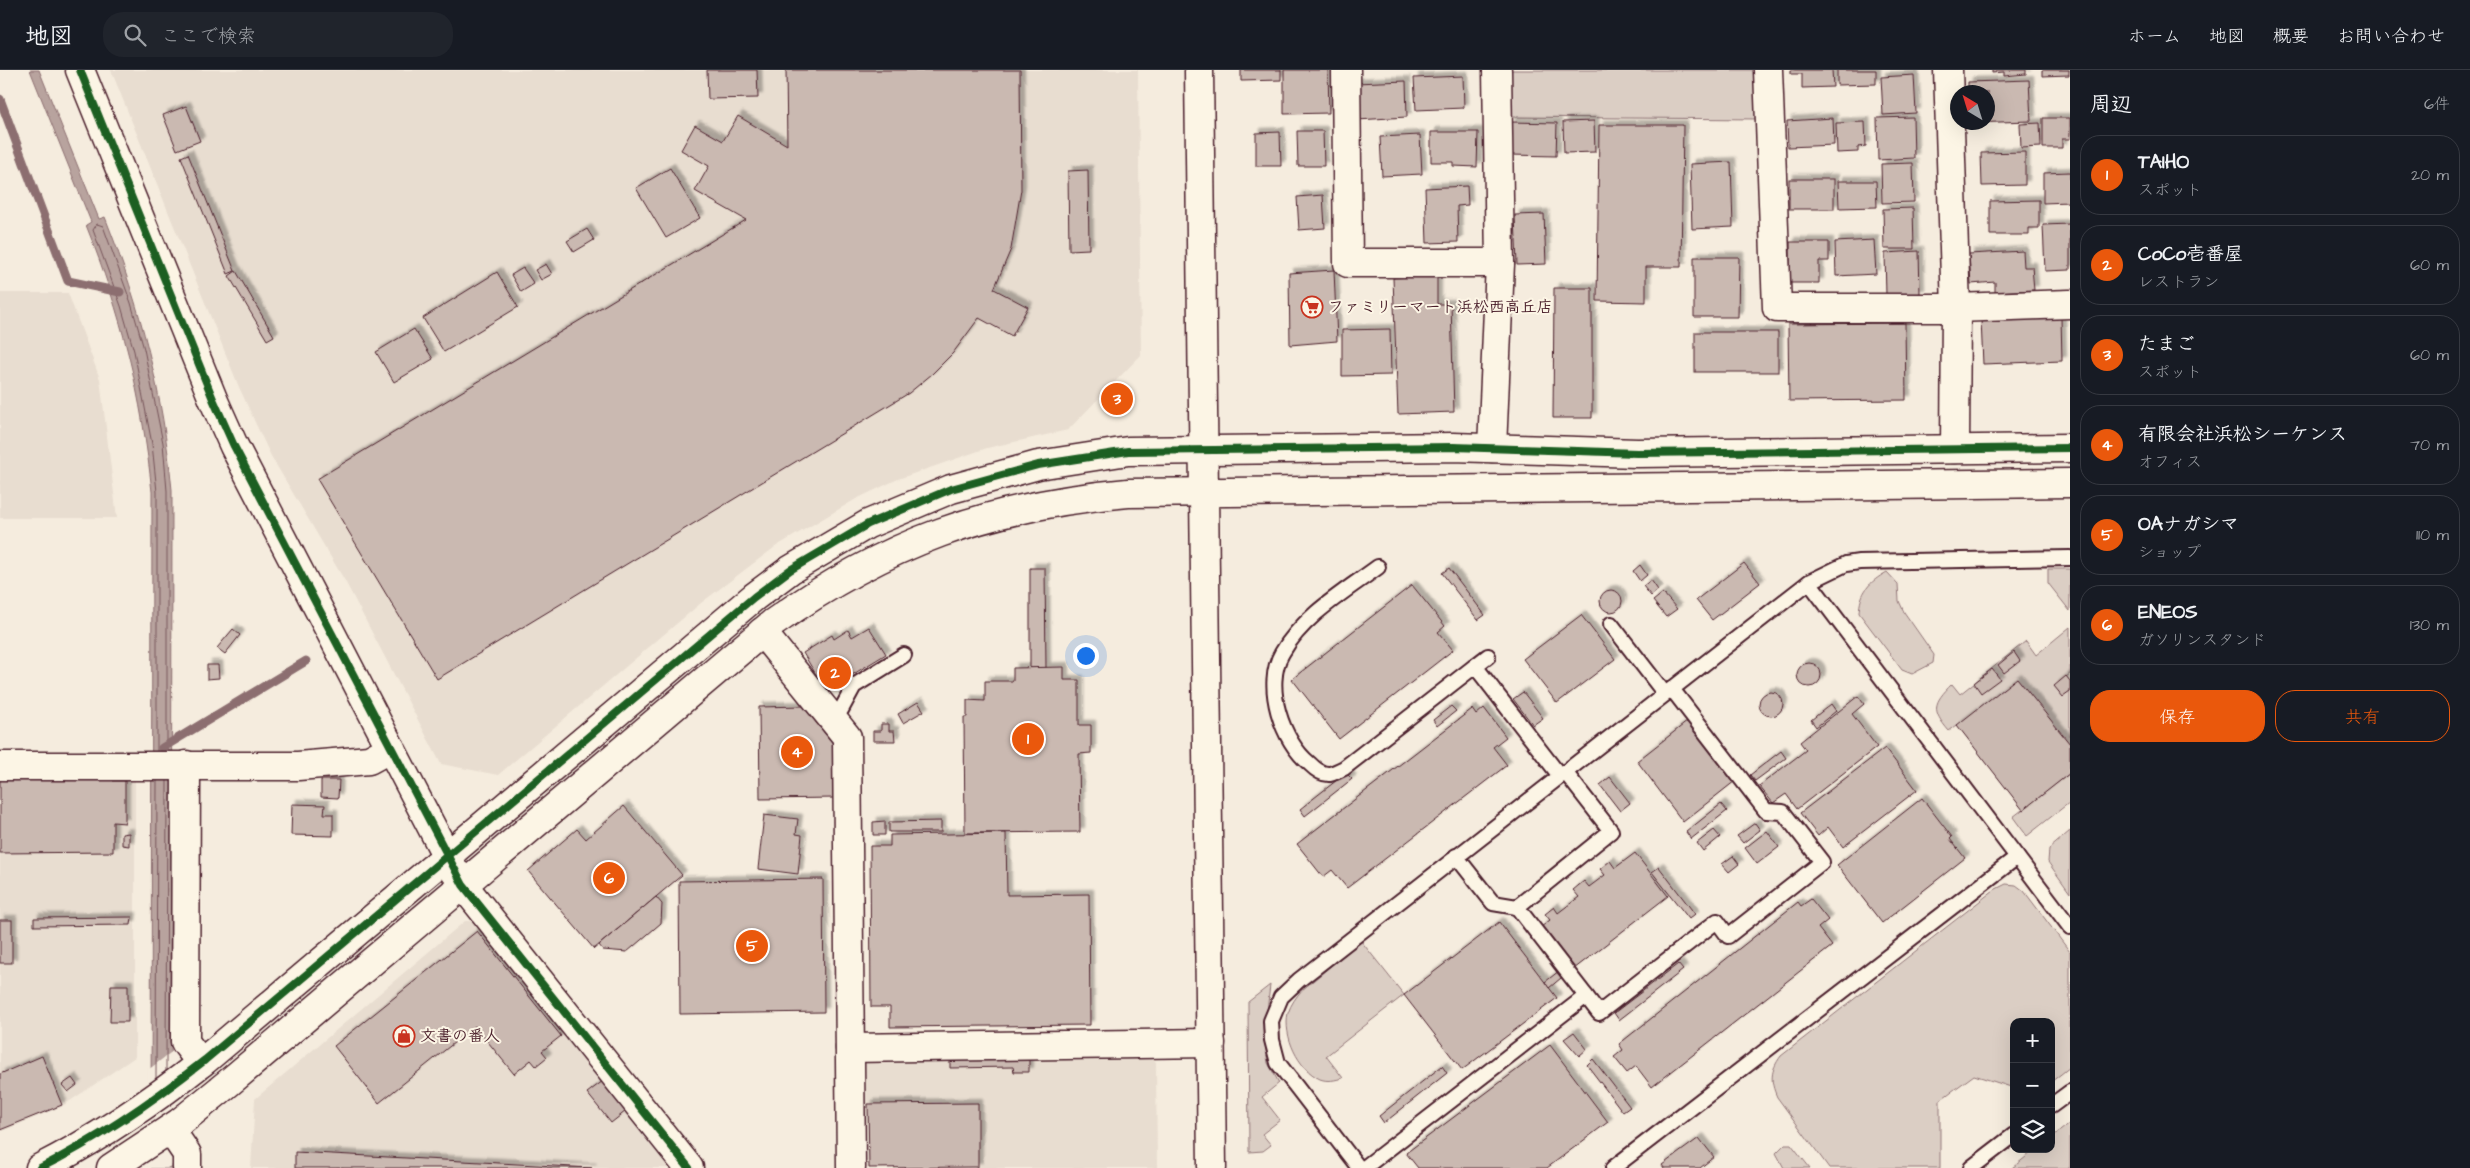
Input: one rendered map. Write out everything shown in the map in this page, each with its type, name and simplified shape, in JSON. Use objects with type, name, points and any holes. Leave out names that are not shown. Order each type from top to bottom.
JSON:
[{"type":"street","points":[[80,70],[223,422],[463,885],[689,1168]]},
{"type":"street","points":[[1199,70],[1212,1168]]},
{"type":"street","points":[[1346,70],[1348,263],[1500,263]]},
{"type":"street","points":[[1492,448],[1500,263],[1497,70]]},
{"type":"street","points":[[1768,70],[1777,308],[1956,308],[2070,304]]},
{"type":"street","points":[[1948,70],[1956,308],[1955,449]]},
{"type":"street","points":[[40,1168],[106,1131],[201,1063],[754,597],[790,570],[868,524],[951,489],[1038,464],[1128,451],[1492,448],[1637,453],[2070,448]]},
{"type":"street","points":[[111,1168],[142,1148],[176,1131],[762,632],[808,598],[864,566],[921,539],[960,524],[1010,510],[1085,497],[1128,493],[2070,483]]},
{"type":"street","points":[[762,632],[847,737],[851,1168]]},
{"type":"street","points":[[0,766],[298,766],[369,760],[391,748]]},
{"type":"street","points":[[184,765],[185,1042],[201,1063]]},
{"type":"street","points":[[850,1048],[1210,1043]]},
{"type":"street","points":[[176,1131],[188,1154],[188,1168]]},
{"type":"lane","points":[[1360,1168],[1278,1063],[1272,1040],[1271,1021],[1281,997],[1299,980],[1809,582],[1846,564],[1859,562],[2070,558]]},
{"type":"lane","points":[[1378,567],[1305,622],[1280,655],[1276,677],[1276,701],[1280,722],[1304,760],[1319,771],[1329,774],[1344,768],[1488,656]]},
{"type":"lane","points":[[1809,582],[2070,927]]},
{"type":"lane","points":[[1456,856],[1493,903],[1517,907],[1599,1013],[1716,921],[1728,936],[1822,862],[1783,812],[1766,811],[1669,692],[1610,624]]},
{"type":"lane","points":[[841,710],[854,686],[904,655]]},
{"type":"lane","points":[[1475,666],[1611,831],[1517,907]]},
{"type":"lane","points":[[1613,1168],[2017,857]]},
{"type":"lane","points":[[1364,1168],[1586,996]]},
{"type":"lane","points":[[2055,1103],[2070,1092]]},
{"type":"lane","points":[[1971,1168],[2010,1138]]},
{"type":"shaded area","points":[[111,70],[1138,70],[1141,355],[1068,430],[987,448],[898,479],[856,499],[775,547],[701,603],[498,775],[441,764],[345,581],[271,456],[260,433],[239,387]]},
{"type":"shaded area","points":[[1504,70],[1757,70],[1760,119],[1505,117]]},
{"type":"shaded area","points":[[0,293],[68,293],[100,379],[117,518],[0,518]]},
{"type":"shaded area","points":[[2048,569],[2070,569],[2070,611],[2048,583]]},
{"type":"shaded area","points":[[1887,572],[1898,584],[1899,601],[1904,612],[1934,655],[1933,663],[1912,674],[1902,670],[1859,613],[1861,599],[1867,588]]},
{"type":"shaded area","points":[[2070,627],[2070,674],[2066,677],[2070,681],[2070,744],[1957,725],[1949,731],[1943,724],[1937,712],[1938,702],[1952,684],[1960,694],[2026,641],[2036,655]]},
{"type":"shaded area","points":[[2070,773],[2070,802],[2027,836],[2013,817]]},
{"type":"shaded area","points":[[135,775],[135,1057],[61,1107],[0,1132],[0,776]]},
{"type":"shaded area","points":[[2070,831],[2070,893],[2048,862],[2049,849]]},
{"type":"shaded area","points":[[2006,884],[2016,885],[2024,891],[2070,952],[2070,1067],[2055,1079],[2055,1018],[2010,1018],[2010,1087],[1974,1075],[1940,1100],[1940,1168],[1829,1168],[1777,1097],[1772,1076],[1777,1061],[1994,890]]},
{"type":"shaded area","points":[[465,921],[476,921],[674,1168],[251,1168],[255,1099]]},
{"type":"shaded area","points":[[1361,941],[1404,995],[1326,1056],[1343,1078],[1323,1080],[1305,1068],[1294,1051],[1288,1032],[1288,1013],[1302,990]]},
{"type":"shaded area","points":[[1270,985],[1264,1038],[1268,1063],[1279,1083],[1262,1097],[1280,1120],[1262,1134],[1271,1145],[1263,1151],[1249,1152],[1248,1002]]},
{"type":"shaded area","points":[[1150,1056],[1156,1062],[1157,1168],[863,1168],[862,1068],[870,1059]]},
{"type":"shaded area","points":[[2070,1123],[2070,1168],[2012,1168],[2031,1153],[2055,1153],[2055,1135]]},
{"type":"shaded area","points":[[1785,1144],[1791,1144],[1810,1168],[1784,1168],[1776,1153]]},
{"type":"water","points":[[30,70],[39,70],[99,219],[105,217],[118,251],[149,351],[168,454],[172,490],[171,1168],[151,1168],[152,492],[148,456],[129,356],[110,291],[86,225],[91,222]]},
{"type":"pier","points":[[174,1050],[174,1164],[167,1168],[148,1168],[148,1070]]},
{"type":"building","points":[[707,70],[757,70],[758,98],[708,99]]},
{"type":"building","points":[[786,70],[1020,70],[1021,190],[1011,249],[994,289],[1028,307],[1012,336],[979,318],[953,353],[909,393],[437,679],[317,479],[746,220],[695,191],[709,166],[681,150],[695,125],[723,141],[738,116],[787,145]]},
{"type":"building","points":[[1241,70],[1281,70],[1281,80],[1241,81]]},
{"type":"building","points":[[1284,70],[1328,70],[1329,113],[1284,114]]},
{"type":"building","points":[[1791,70],[1832,70],[1833,87],[1802,88],[1802,74],[1791,74]]},
{"type":"building","points":[[1837,70],[1876,70],[1876,84],[1837,85]]},
{"type":"building","points":[[1992,70],[2026,70],[2026,74],[2004,76],[2004,72],[1992,73]]},
{"type":"building","points":[[2042,70],[2069,70],[2069,75],[2042,76]]},
{"type":"building","points":[[1914,75],[1916,113],[1883,115],[1881,77]]},
{"type":"building","points":[[1463,76],[1464,108],[1416,110],[1414,78]]},
{"type":"building","points":[[2029,80],[2031,121],[1995,122],[1995,85],[1968,85],[1968,82]]},
{"type":"building","points":[[1406,81],[1407,117],[1357,120],[1355,83]]},
{"type":"building","points":[[186,106],[200,141],[177,150],[163,115]]},
{"type":"building","points":[[1913,117],[1914,158],[1878,160],[1877,118]]},
{"type":"building","points":[[1833,118],[1834,145],[1788,147],[1787,121]]},
{"type":"building","points":[[2043,118],[2070,118],[2070,139],[2062,139],[2062,148],[2043,148]]},
{"type":"building","points":[[1594,121],[1595,152],[1564,153],[1563,122]]},
{"type":"building","points":[[1511,122],[1557,123],[1556,156],[1510,155]]},
{"type":"building","points":[[1865,122],[1866,146],[1858,147],[1858,152],[1837,153],[1836,123]]},
{"type":"building","points":[[2040,123],[2041,147],[2021,148],[2020,124]]},
{"type":"building","points":[[1599,125],[1683,125],[1681,267],[1646,267],[1646,302],[1597,301]]},
{"type":"building","points":[[1297,131],[1323,131],[1324,166],[1298,166]]},
{"type":"building","points":[[1280,132],[1281,166],[1256,166],[1256,133]]},
{"type":"building","points":[[1431,132],[1478,132],[1477,167],[1453,166],[1453,162],[1431,162]]},
{"type":"building","points":[[1420,135],[1422,174],[1382,176],[1380,137]]},
{"type":"building","points":[[2025,152],[2025,185],[1982,186],[1981,153]]},
{"type":"building","points":[[188,154],[235,271],[228,274],[181,157]]},
{"type":"building","points":[[1731,162],[1733,227],[1692,229],[1690,164]]},
{"type":"building","points":[[1913,163],[1914,202],[1882,203],[1881,164]]},
{"type":"building","points":[[670,168],[700,218],[666,238],[636,188]]},
{"type":"building","points":[[1088,170],[1089,249],[1069,250],[1068,171]]},
{"type":"building","points":[[2070,172],[2070,202],[2043,203],[2043,173]]},
{"type":"building","points":[[1789,179],[1834,179],[1834,209],[1789,209]]},
{"type":"building","points":[[1838,181],[1876,181],[1877,207],[1839,208]]},
{"type":"building","points":[[1467,186],[1468,205],[1457,206],[1458,242],[1427,243],[1425,188]]},
{"type":"building","points":[[1323,195],[1325,228],[1299,230],[1297,197]]},
{"type":"building","points":[[2039,200],[2039,228],[2029,228],[2029,235],[1990,235],[1990,201]]},
{"type":"building","points":[[1913,208],[1914,249],[1884,249],[1883,209]]},
{"type":"building","points":[[1544,214],[1546,264],[1517,265],[1515,215]]},
{"type":"building","points":[[2070,224],[2070,270],[2045,271],[2043,225]]},
{"type":"building","points":[[587,229],[594,240],[574,252],[567,241]]},
{"type":"building","points":[[1874,240],[1876,274],[1836,276],[1835,242]]},
{"type":"building","points":[[1790,242],[1829,242],[1829,261],[1819,261],[1819,283],[1790,283]]},
{"type":"building","points":[[1919,251],[1920,294],[1886,295],[1885,253]]},
{"type":"building","points":[[2023,251],[2024,267],[2032,267],[2034,290],[1995,292],[1995,282],[1971,284],[1969,254]]},
{"type":"building","points":[[1694,257],[1739,257],[1738,317],[1694,317]]},
{"type":"building","points":[[546,264],[552,274],[541,280],[535,270]]},
{"type":"building","points":[[523,268],[534,284],[521,292],[511,275]]},
{"type":"building","name":"ファミリーマート浜松西高丘店","points":[[1334,270],[1337,341],[1290,345],[1289,273]]},
{"type":"building","points":[[236,271],[274,336],[267,340],[229,276]]},
{"type":"building","points":[[497,272],[518,307],[444,352],[423,318]]},
{"type":"building","points":[[1437,276],[1437,304],[1451,304],[1454,412],[1398,414],[1393,278]]},
{"type":"building","points":[[1554,288],[1592,288],[1592,418],[1553,418]]},
{"type":"building","points":[[2061,317],[2062,361],[1983,364],[1981,320]]},
{"type":"building","points":[[1905,323],[1906,400],[1789,401],[1788,324]]},
{"type":"building","points":[[414,329],[433,359],[394,382],[376,352]]},
{"type":"building","points":[[1390,329],[1391,375],[1342,376],[1342,330]]},
{"type":"building","points":[[1695,332],[1778,332],[1778,372],[1695,372]]},
{"type":"building","points":[[1744,563],[1760,583],[1712,620],[1696,600]]},
{"type":"building","points":[[1640,565],[1647,575],[1640,581],[1633,571]]},
{"type":"building","points":[[1030,568],[1045,568],[1046,668],[1030,668]]},
{"type":"building","points":[[1449,568],[1485,615],[1478,620],[1442,573]]},
{"type":"building","points":[[1651,580],[1658,590],[1651,596],[1643,586]]},
{"type":"building","points":[[1412,585],[1445,626],[1438,632],[1453,650],[1339,739],[1292,679]]},
{"type":"building","points":[[1607,590],[1615,590],[1622,597],[1622,605],[1615,612],[1607,612],[1600,605],[1600,597]]},
{"type":"building","points":[[1663,593],[1677,609],[1666,617],[1653,601]]},
{"type":"building","points":[[1581,615],[1615,659],[1557,703],[1523,659]]},
{"type":"building","points":[[869,627],[886,654],[826,691],[803,653],[832,635],[834,639],[848,630],[852,637]]},
{"type":"building","points":[[233,629],[240,635],[225,654],[217,648]]},
{"type":"building","points":[[2014,652],[2020,661],[2004,673],[1998,665]]},
{"type":"building","points":[[1809,663],[1817,667],[1821,675],[1817,683],[1809,687],[1801,683],[1797,675],[1801,667]]},
{"type":"building","points":[[207,665],[218,665],[219,678],[207,679]]},
{"type":"building","points":[[1064,667],[1064,680],[1079,680],[1079,725],[1091,725],[1091,753],[1079,754],[1080,832],[965,833],[964,717],[967,717],[967,700],[985,701],[985,681],[1013,681],[1013,668]]},
{"type":"building","points":[[1992,669],[2000,679],[1981,693],[1974,683]]},
{"type":"building","points":[[2066,676],[2070,681],[2070,692],[2063,697],[2054,686]]},
{"type":"building","points":[[2017,678],[2070,744],[2070,773],[2023,810],[1957,725]]},
{"type":"building","points":[[1523,692],[1543,718],[1533,725],[1513,699]]},
{"type":"building","points":[[1771,692],[1779,696],[1783,704],[1779,712],[1771,716],[1763,712],[1759,704],[1763,696]]},
{"type":"building","points":[[1858,696],[1864,704],[1852,714],[1877,747],[1797,809],[1786,794],[1773,803],[1759,786],[1806,750],[1800,742]]},
{"type":"building","points":[[918,702],[924,711],[903,723],[898,714]]},
{"type":"building","points":[[1831,704],[1836,711],[1816,727],[1811,720]]},
{"type":"building","points":[[803,706],[835,746],[836,798],[760,799],[759,707]]},
{"type":"building","points":[[1451,706],[1456,711],[1437,726],[1433,720]]},
{"type":"building","points":[[1484,708],[1506,737],[1493,747],[1507,765],[1347,888],[1332,870],[1323,877],[1297,844],[1472,709],[1476,715]]},
{"type":"building","points":[[1688,721],[1735,781],[1683,822],[1637,761]]},
{"type":"building","points":[[881,724],[889,724],[889,731],[894,731],[895,741],[873,741],[873,731],[881,731]]},
{"type":"building","points":[[1885,748],[1917,790],[1843,847],[1828,827],[1818,836],[1800,813]]},
{"type":"building","points":[[1781,751],[1786,758],[1755,781],[1750,775]]},
{"type":"building","points":[[1346,773],[1352,779],[1305,816],[1300,809]]},
{"type":"building","points":[[113,777],[113,781],[125,781],[125,823],[113,822],[113,852],[0,853],[0,778]]},
{"type":"building","points":[[1610,777],[1630,803],[1620,811],[1600,785]]},
{"type":"building","points":[[321,780],[339,780],[338,798],[321,797]]},
{"type":"building","points":[[1922,798],[1952,837],[1950,839],[1965,858],[1882,923],[1837,865]]},
{"type":"building","points":[[292,804],[325,805],[324,814],[333,814],[333,836],[291,835]]},
{"type":"building","points":[[1721,804],[1727,811],[1691,839],[1686,832]]},
{"type":"building","points":[[624,806],[682,875],[594,949],[528,871],[577,829],[586,839]]},
{"type":"building","points":[[764,815],[798,819],[796,834],[802,835],[798,874],[758,869]]},
{"type":"building","points":[[885,821],[885,835],[873,835],[873,822]]},
{"type":"building","points":[[941,821],[941,832],[889,832],[889,822]]},
{"type":"building","points":[[1755,823],[1760,830],[1743,843],[1737,836]]},
{"type":"building","points":[[1714,830],[1720,837],[1703,851],[1697,843]]},
{"type":"building","points":[[1767,831],[1779,847],[1757,864],[1745,848]]},
{"type":"building","points":[[129,833],[129,846],[122,845],[122,834]]},
{"type":"building","points":[[1006,833],[1007,895],[1089,894],[1090,1025],[890,1027],[890,1007],[871,1007],[870,846],[890,846],[890,835]]},
{"type":"building","points":[[1635,853],[1668,896],[1574,969],[1541,927],[1550,920],[1545,914],[1554,907],[1558,913],[1579,897],[1573,890],[1584,881],[1589,887],[1605,875],[1600,869],[1610,861],[1615,868]]},
{"type":"building","points":[[1733,856],[1739,864],[1729,872],[1722,864]]},
{"type":"building","points":[[1659,867],[1695,914],[1689,919],[1652,872]]},
{"type":"building","points":[[823,879],[824,1012],[680,1014],[679,881]]},
{"type":"building","points":[[656,897],[662,904],[661,923],[627,952],[603,950],[599,945]]},
{"type":"building","points":[[1811,899],[1828,920],[1818,928],[1832,946],[1652,1087],[1636,1066],[1627,1073],[1614,1057],[1623,1050],[1619,1044],[1798,902],[1801,906]]},
{"type":"building","points":[[132,917],[131,925],[34,926],[34,918]]},
{"type":"building","points":[[0,920],[12,920],[12,963],[0,963]]},
{"type":"building","points":[[1499,922],[1557,998],[1462,1070],[1404,995]]},
{"type":"building","points":[[477,931],[561,1036],[542,1051],[547,1057],[536,1066],[531,1060],[514,1074],[475,1026],[379,1103],[334,1046]]},
{"type":"building","points":[[1569,963],[1573,968],[1549,988],[1545,982]]},
{"type":"building","points":[[1678,964],[1683,970],[1619,1020],[1614,1013]]},
{"type":"building","points":[[111,985],[128,985],[128,1022],[110,1022]]},
{"type":"building","points":[[1574,1032],[1587,1049],[1579,1056],[1564,1039]]},
{"type":"building","points":[[1550,1045],[1608,1122],[1547,1168],[1418,1168],[1406,1153]]},
{"type":"building","points":[[42,1056],[62,1105],[0,1130],[0,1074]]},
{"type":"building","points":[[1029,1059],[1029,1072],[1014,1072],[1013,1067],[950,1068],[950,1060]]},
{"type":"building","points":[[1593,1059],[1630,1107],[1623,1112],[1587,1065]]},
{"type":"building","points":[[1442,1066],[1447,1073],[1384,1123],[1379,1116]]},
{"type":"building","points":[[72,1078],[77,1085],[68,1092],[62,1085]]},
{"type":"building","points":[[603,1081],[626,1111],[611,1123],[587,1093]]},
{"type":"building","points":[[978,1103],[978,1167],[869,1168],[868,1104]]},
{"type":"building","points":[[1699,1138],[1714,1157],[1700,1168],[1664,1168],[1662,1165]]},
{"type":"building","points":[[295,1152],[592,1168],[295,1168]]},
{"type":"waterway","points":[[0,99],[68,281],[120,292]]},
{"type":"waterway","points":[[162,748],[306,661]]},
{"type":"cycle path","points":[[80,70],[213,399],[234,446],[463,885],[689,1168]]},
{"type":"cycle path","points":[[40,1168],[126,1118],[205,1060],[754,597],[790,570],[868,524],[951,489],[1038,465],[1128,451],[1453,447],[1637,453],[2070,448]]},
{"type":"place","name":"ファミリーマート浜松西高丘店","points":[[1312,307]]},
{"type":"place","name":"たまご","points":[[1117,399]]},
{"type":"place","name":"CoCo壱番屋","points":[[835,673]]},
{"type":"place","name":"TAIHO","points":[[1028,739]]},
{"type":"place","name":"有限会社浜松シーケンス","points":[[797,752]]},
{"type":"place","name":"ENEOS","points":[[609,878]]},
{"type":"place","name":"OAナガシマ","points":[[752,946]]},
{"type":"place","name":"文書の番人","points":[[404,1036]]}]
